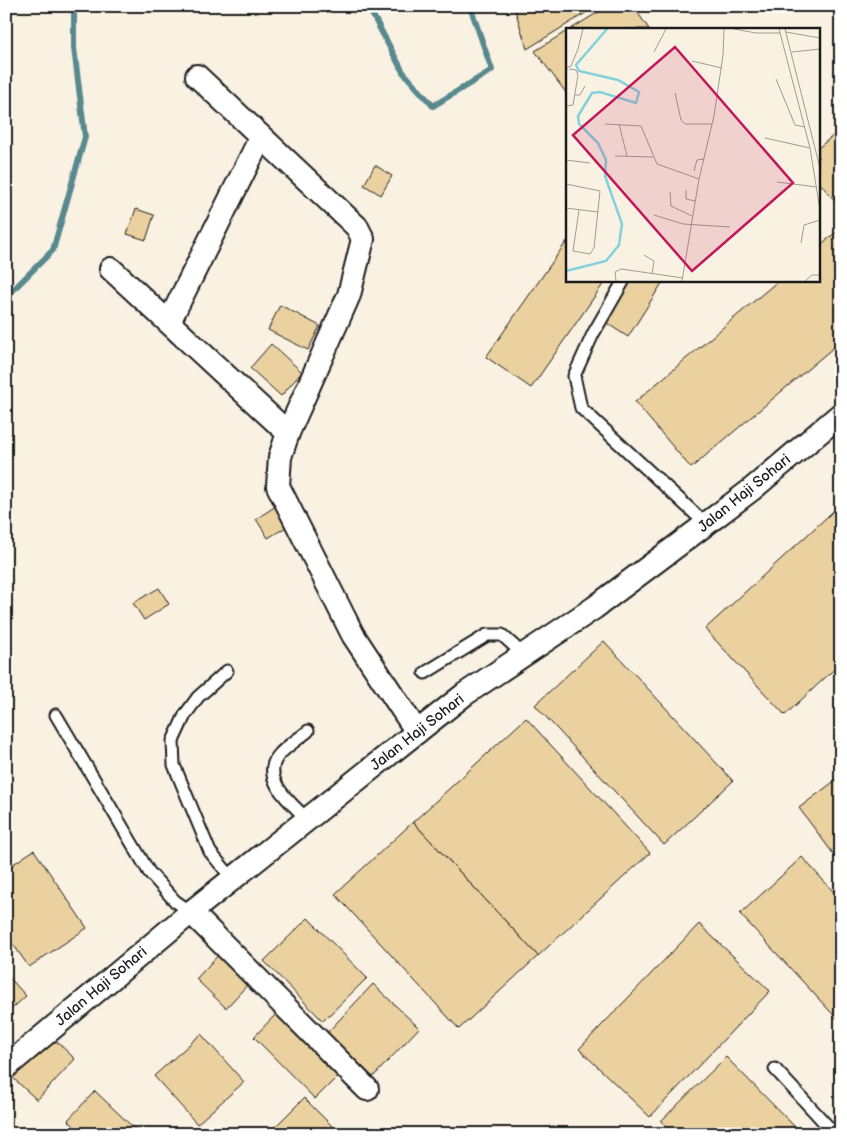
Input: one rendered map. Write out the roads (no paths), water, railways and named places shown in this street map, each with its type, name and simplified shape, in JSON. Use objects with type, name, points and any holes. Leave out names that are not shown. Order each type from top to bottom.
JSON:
[{"type":"street","points":[[197,76],[357,226],[362,239],[349,294],[288,433],[280,457],[278,486],[353,635],[417,732]]},
{"type":"street","points":[[169,322],[261,136]]},
{"type":"street","points":[[112,269],[288,433]]},
{"type":"street","name":"Jalan Haji Sohari","points":[[6,1067],[232,878],[465,694],[525,656],[594,608],[751,490],[841,414]]},
{"type":"street","points":[[191,912],[367,1089]]},
{"type":"lane","points":[[623,281],[593,334],[574,376],[581,408],[706,524]]},
{"type":"lane","points":[[425,673],[487,635],[502,635],[525,656]]},
{"type":"lane","points":[[227,670],[198,697],[185,715],[173,741],[174,765],[210,852],[232,878]]},
{"type":"lane","points":[[56,714],[148,872],[175,901],[191,912]]},
{"type":"lane","points":[[307,819],[281,792],[272,774],[273,764],[279,754],[308,731]]},
{"type":"lane","points":[[775,1069],[835,1134]]},
{"type":"waterway","points":[[6,297],[53,250],[85,137],[74,48],[74,6]]},
{"type":"waterway","points":[[368,6],[403,72],[433,106],[492,70],[470,6]]}]
